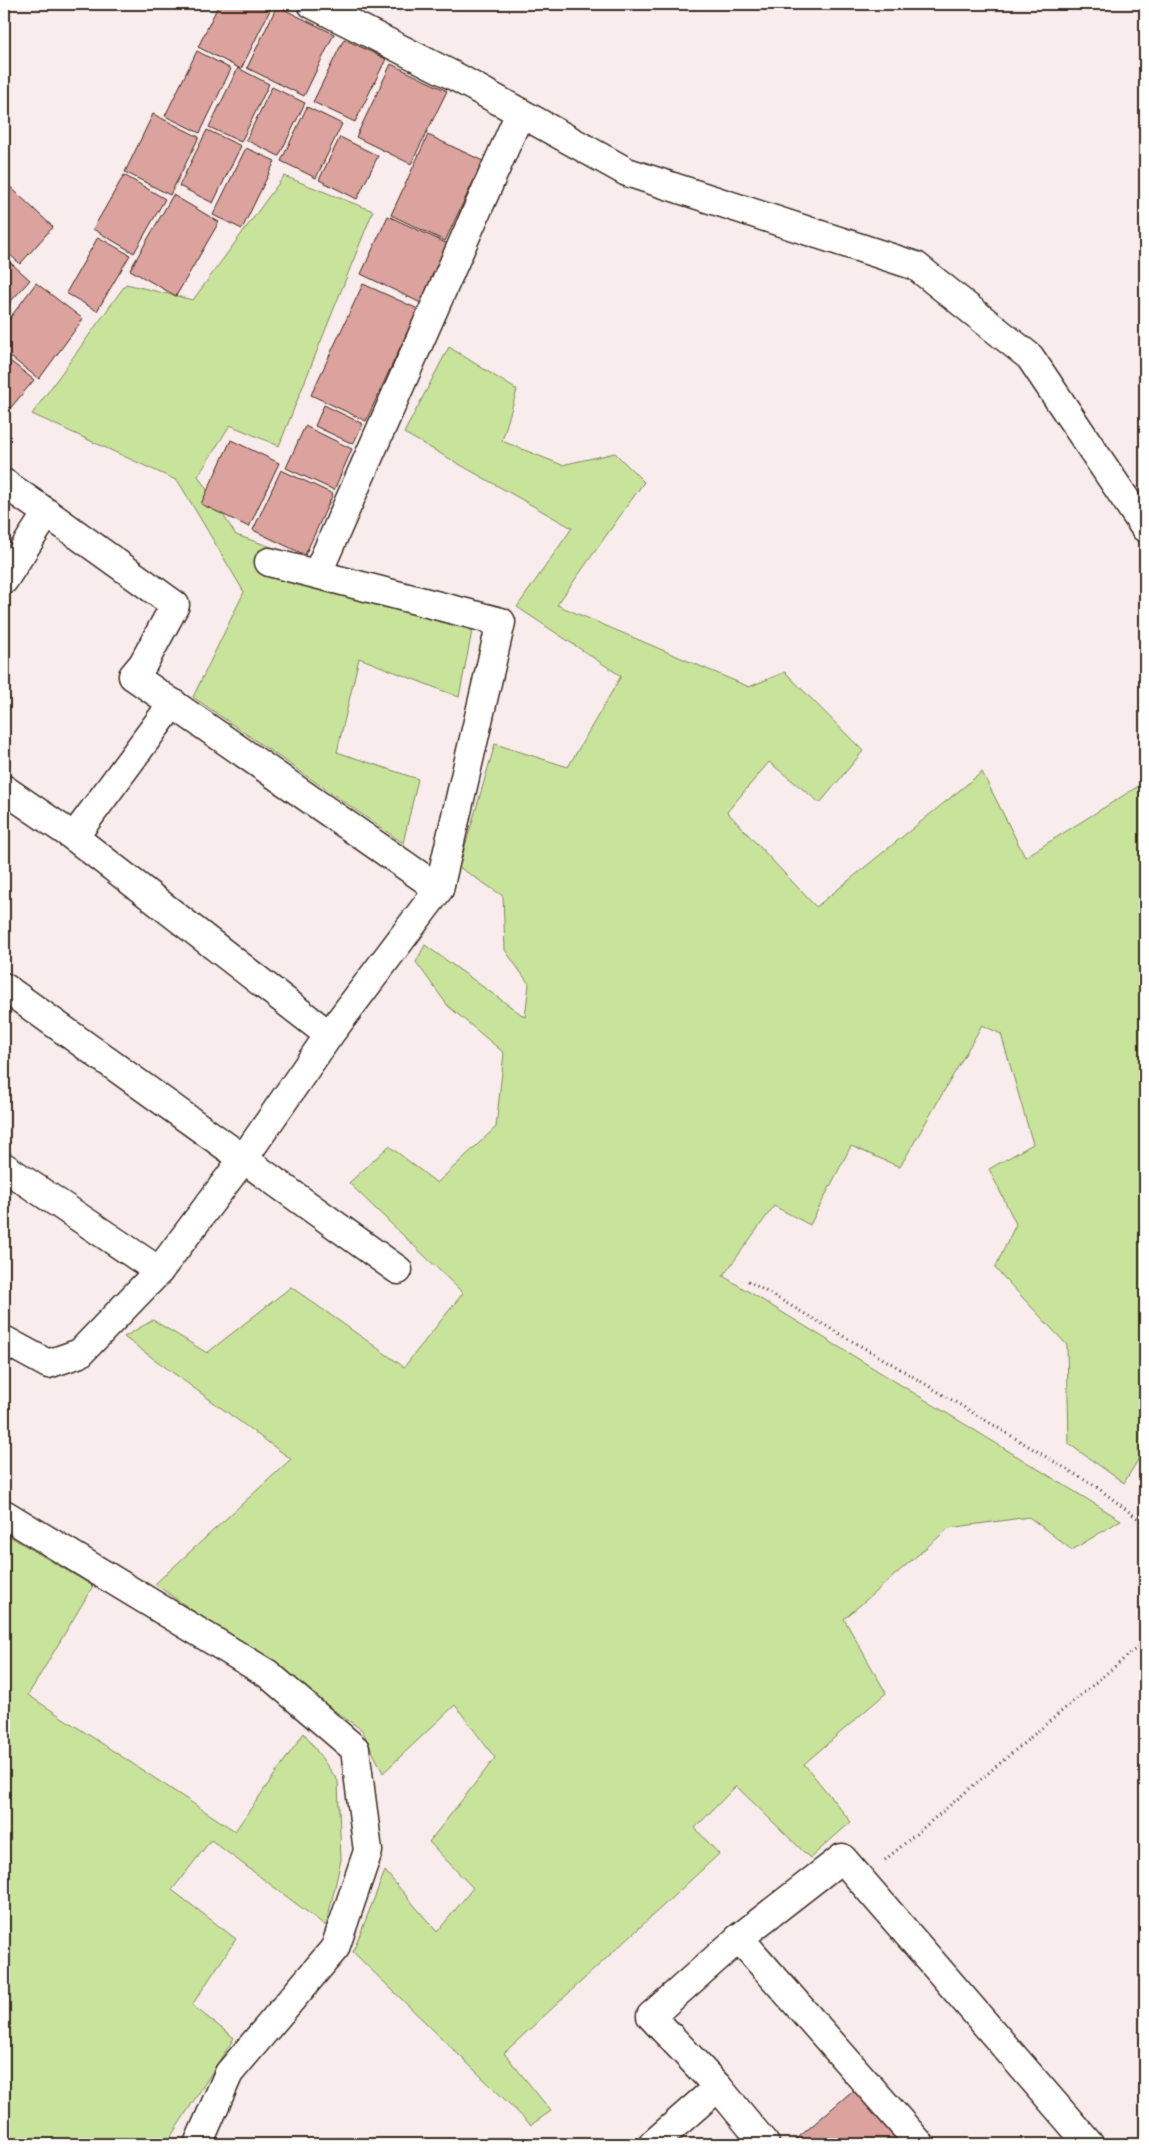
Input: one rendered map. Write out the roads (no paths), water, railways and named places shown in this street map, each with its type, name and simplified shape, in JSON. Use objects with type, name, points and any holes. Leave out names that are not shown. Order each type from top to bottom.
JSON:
[{"type":"street","points":[[312,4],[458,78],[627,172],[916,266],[1030,357],[1145,528]]},
{"type":"street","points":[[322,563],[520,113]]},
{"type":"street","points":[[4,483],[176,605],[143,664],[133,676],[439,889]]},
{"type":"street","points":[[4,580],[47,513]]},
{"type":"street","points":[[4,1340],[48,1364],[80,1353],[159,1271],[244,1158],[329,1035],[439,889],[501,622],[269,562]]},
{"type":"street","points":[[74,837],[173,703]]},
{"type":"street","points":[[4,789],[74,837],[329,1035]]},
{"type":"street","points":[[4,987],[398,1270]]},
{"type":"street","points":[[4,1167],[159,1271]]},
{"type":"street","points":[[4,1514],[268,1674],[355,1749],[368,1851],[335,1948],[229,2074],[198,2144]]},
{"type":"street","points":[[765,2144],[718,2087],[651,2016],[739,1938],[842,1858],[1089,2144]]},
{"type":"street","points":[[739,1938],[920,2144]]},
{"type":"street","points":[[653,2144],[718,2087]]}]
